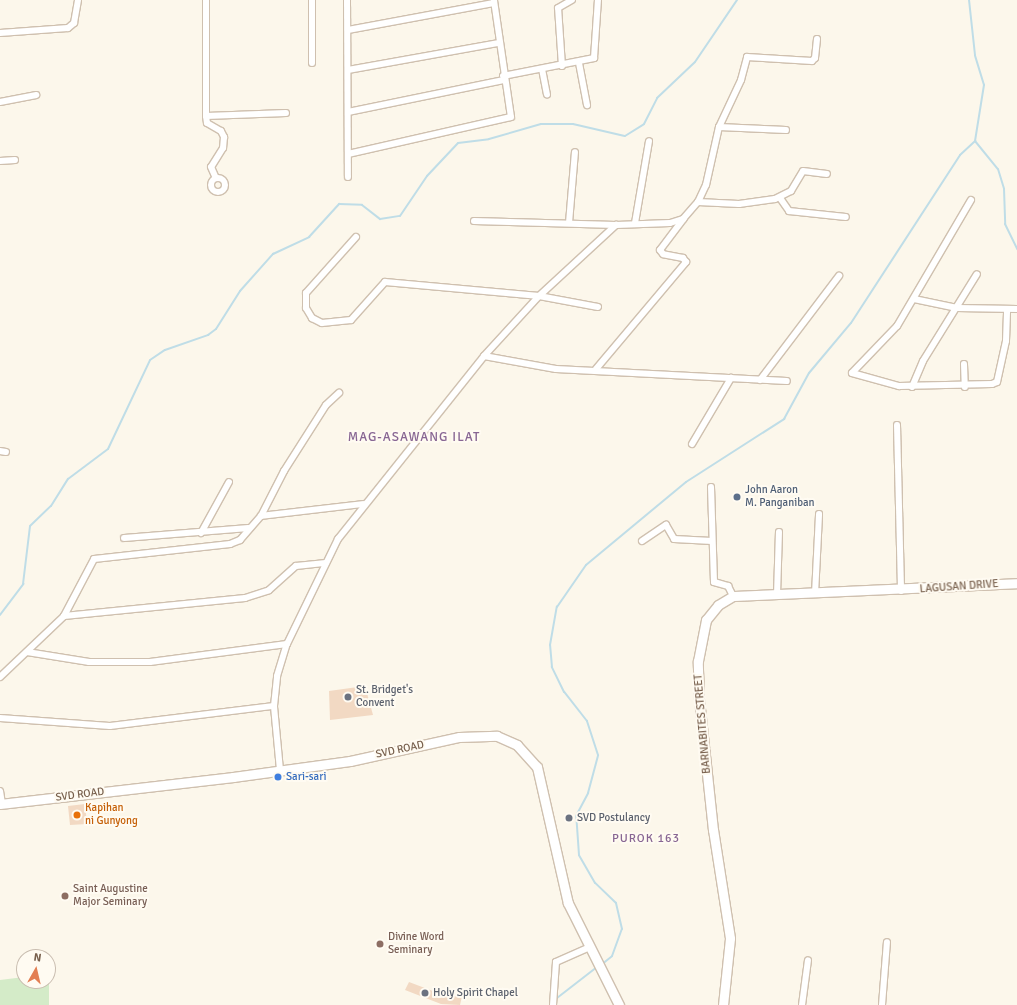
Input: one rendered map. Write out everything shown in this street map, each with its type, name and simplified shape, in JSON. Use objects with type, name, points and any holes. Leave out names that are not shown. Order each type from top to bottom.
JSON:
[{"type":"main road","name":"LAGUSAN DRIVE","points":[[901,591],[1017,583]]},
{"type":"main road","points":[[733,596],[814,595],[901,591]]},
{"type":"main road","name":"BARNABITES STREET","points":[[723,1005],[730,938],[713,830],[698,661],[706,620],[718,605],[733,596]]},
{"type":"main road","name":"SVD ROAD","points":[[1,804],[280,770],[350,760],[459,737],[497,736],[517,745],[537,767],[563,888],[587,948],[619,1005]]},
{"type":"street","points":[[0,32],[68,28],[74,23],[78,0]]},
{"type":"street","points":[[206,0],[206,116],[207,123],[221,130],[224,137],[223,148],[211,167],[216,178]]},
{"type":"street","points":[[312,0],[312,64]]},
{"type":"street","points":[[347,0],[348,176]]},
{"type":"street","points":[[562,66],[558,8],[572,0]]},
{"type":"street","points":[[348,112],[542,69],[579,63],[594,58],[598,0]]},
{"type":"street","points":[[348,30],[494,2],[498,43],[512,112],[508,120],[348,154]]},
{"type":"street","points":[[596,370],[686,262],[684,258],[663,254],[660,250],[683,219],[698,202],[711,169],[719,127],[741,80],[747,57],[812,61],[815,58],[817,40]]},
{"type":"street","points":[[348,70],[498,43]]},
{"type":"street","points":[[579,63],[587,105]]},
{"type":"street","points":[[542,69],[547,95]]},
{"type":"street","points":[[0,102],[36,95]]},
{"type":"street","points":[[206,116],[286,113]]},
{"type":"street","points":[[719,127],[786,130]]},
{"type":"street","points":[[635,223],[649,141]]},
{"type":"street","points":[[569,224],[575,152]]},
{"type":"street","points":[[0,161],[15,160]]},
{"type":"street","points":[[698,202],[739,204],[780,198],[791,191],[803,171],[827,174]]},
{"type":"street","points":[[780,198],[789,211],[846,217]]},
{"type":"street","points":[[971,200],[914,299],[889,336],[860,362],[852,373],[868,380],[912,387],[966,387],[997,382],[1006,342],[1006,309]]},
{"type":"street","points":[[474,221],[616,225],[635,223],[670,223],[683,219]]},
{"type":"street","points":[[280,770],[274,706],[277,676],[287,644],[326,563],[363,504],[484,356],[539,296],[616,225]]},
{"type":"street","points":[[356,237],[306,293],[306,308],[312,318],[322,323],[351,320],[385,282],[539,296],[598,307]]},
{"type":"street","points":[[912,387],[923,361],[977,274]]},
{"type":"street","points":[[760,380],[839,276]]},
{"type":"street","points":[[914,299],[957,308],[1017,308]]},
{"type":"street","points":[[484,356],[556,369],[787,381]]},
{"type":"street","points":[[964,364],[966,387]]},
{"type":"street","points":[[692,444],[731,378]]},
{"type":"street","points":[[0,677],[28,652],[64,616],[94,559],[224,545],[240,540],[261,516],[297,451],[326,405],[339,393]]},
{"type":"street","points":[[897,425],[901,591]]},
{"type":"street","points":[[201,533],[229,482]]},
{"type":"street","points":[[711,487],[714,582],[728,586],[733,596]]},
{"type":"street","points":[[261,516],[363,504]]},
{"type":"street","points":[[814,595],[819,514]]},
{"type":"street","points":[[642,541],[666,526],[674,539],[712,541]]},
{"type":"street","points":[[124,538],[249,528]]},
{"type":"street","points":[[777,595],[779,532]]},
{"type":"street","points":[[64,616],[245,598],[269,590],[296,566],[326,563]]},
{"type":"street","points":[[28,652],[89,662],[150,662],[287,644]]},
{"type":"street","points":[[0,718],[110,726],[274,706]]},
{"type":"street","points":[[0,791],[1,804]]},
{"type":"street","points":[[882,1005],[887,942]]},
{"type":"street","points":[[553,1005],[556,962],[587,948]]},
{"type":"street","points":[[802,1005],[808,960]]},
{"type":"green space","points":[[16,978],[16,989],[49,989],[49,1005],[0,1005],[0,980]]},
{"type":"building","name":"St. Bridget's Convent","points":[[365,686],[373,715],[330,720],[329,691]]},
{"type":"building","name":"Kapihan ni Gunyong","points":[[85,804],[87,824],[70,825],[68,806]]},
{"type":"building","name":"Holy Spirit Chapel","points":[[409,982],[446,996],[462,996],[460,1005],[441,1004],[405,990]]},
{"type":"waterway","points":[[0,615],[23,584],[30,526],[51,506],[68,479],[108,449],[150,360],[165,350],[208,335],[216,329],[240,291],[273,254],[309,237],[339,204],[362,205],[380,219],[400,216],[427,176],[458,143],[489,139],[541,124],[573,124],[625,136],[644,124],[657,98],[695,62],[737,0]]},
{"type":"waterway","points":[[601,965],[612,956],[622,929],[616,903],[595,883],[579,855],[576,816],[588,793],[598,755],[587,721],[564,692],[552,667],[550,645],[557,607],[586,565],[686,482],[784,419],[809,373],[851,323],[960,155],[975,141],[984,85],[975,55],[969,0]]},
{"type":"waterway","points":[[975,141],[998,169],[1004,189],[1005,224],[1017,249]]},
{"type":"waterway","points":[[557,998],[597,967]]},
{"type":"place","name":"John Aaron M. Panganiban","points":[[737,497]]},
{"type":"place","name":"St. Bridget's Convent","points":[[348,697]]},
{"type":"place","name":"Sari-sari","points":[[278,777]]},
{"type":"place","name":"Kapihan ni Gunyong","points":[[77,815]]},
{"type":"place","name":"SVD Postulancy","points":[[569,818]]},
{"type":"place","name":"Saint Augustine Major Seminary","points":[[65,896]]},
{"type":"place","name":"Divine Word Seminary","points":[[380,944]]},
{"type":"place","name":"Holy Spirit Chapel","points":[[425,993]]},
{"type":"district","name":"MAG-ASAWANG ILAT","points":[[414,437]]},
{"type":"district","name":"PUROK 163","points":[[646,839]]}]
